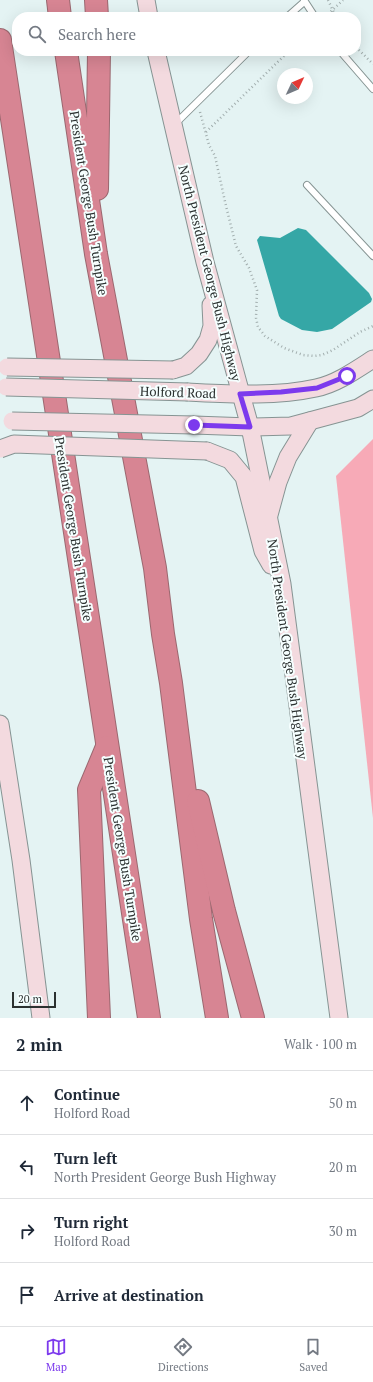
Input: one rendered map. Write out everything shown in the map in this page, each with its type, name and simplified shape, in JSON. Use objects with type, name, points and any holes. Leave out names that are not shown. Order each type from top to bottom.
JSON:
[{"type":"highway","points":[[58,0],[59,12]]},
{"type":"highway","points":[[96,0],[97,12]]},
{"type":"highway","name":"President George Bush Turnpike","points":[[0,40],[149,1018]]},
{"type":"highway","name":"President George Bush Turnpike","points":[[67,56],[96,254],[155,568],[201,919],[217,1018]]},
{"type":"highway","points":[[96,254],[99,56]]},
{"type":"highway","points":[[171,683],[224,911],[253,1018]]},
{"type":"highway","points":[[99,1018],[89,790],[107,746]]},
{"type":"main road","points":[[146,0],[148,12]]},
{"type":"main road","name":"North President George Bush Highway","points":[[157,56],[209,274],[250,427],[282,584],[339,1018]]},
{"type":"main road","points":[[4,366],[173,370],[186,366],[199,354],[208,340],[212,326],[209,274]]},
{"type":"main road","name":"Holford Road","points":[[3,387],[240,394],[281,392],[317,388],[347,376],[373,359]]},
{"type":"main road","points":[[6,421],[250,427],[291,426],[358,408],[373,399]]},
{"type":"main road","points":[[268,519],[278,482],[288,457],[310,421]]},
{"type":"main road","points":[[0,449],[14,444],[207,451],[230,460],[244,477],[263,551],[282,584]]},
{"type":"main road","points":[[0,724],[21,860],[41,1018]]},
{"type":"lane","points":[[292,12],[304,1],[312,12]]},
{"type":"lane","points":[[174,125],[244,56]]},
{"type":"lane","points":[[344,56],[373,89]]},
{"type":"lane","points":[[307,185],[373,256]]},
{"type":"path","points":[[328,0],[333,10]]},
{"type":"path","points":[[330,12],[343,0]]},
{"type":"path","points":[[361,52],[373,64]]},
{"type":"path","points":[[206,132],[284,56]]},
{"type":"path","points":[[202,116],[209,145],[215,156],[236,246],[249,268],[257,290],[256,318],[258,327],[265,336],[284,348],[303,355],[314,356],[322,355],[334,350],[360,332],[373,326]]},
{"type":"shaded area","points":[[373,439],[373,818],[336,476]]},
{"type":"water","points":[[298,228],[306,230],[369,293],[372,299],[371,302],[332,329],[317,332],[302,330],[281,319],[279,316],[257,240],[260,236],[280,238]]},
{"type":"route","points":[[194,425],[250,427],[240,394],[317,388],[347,376]]}]
